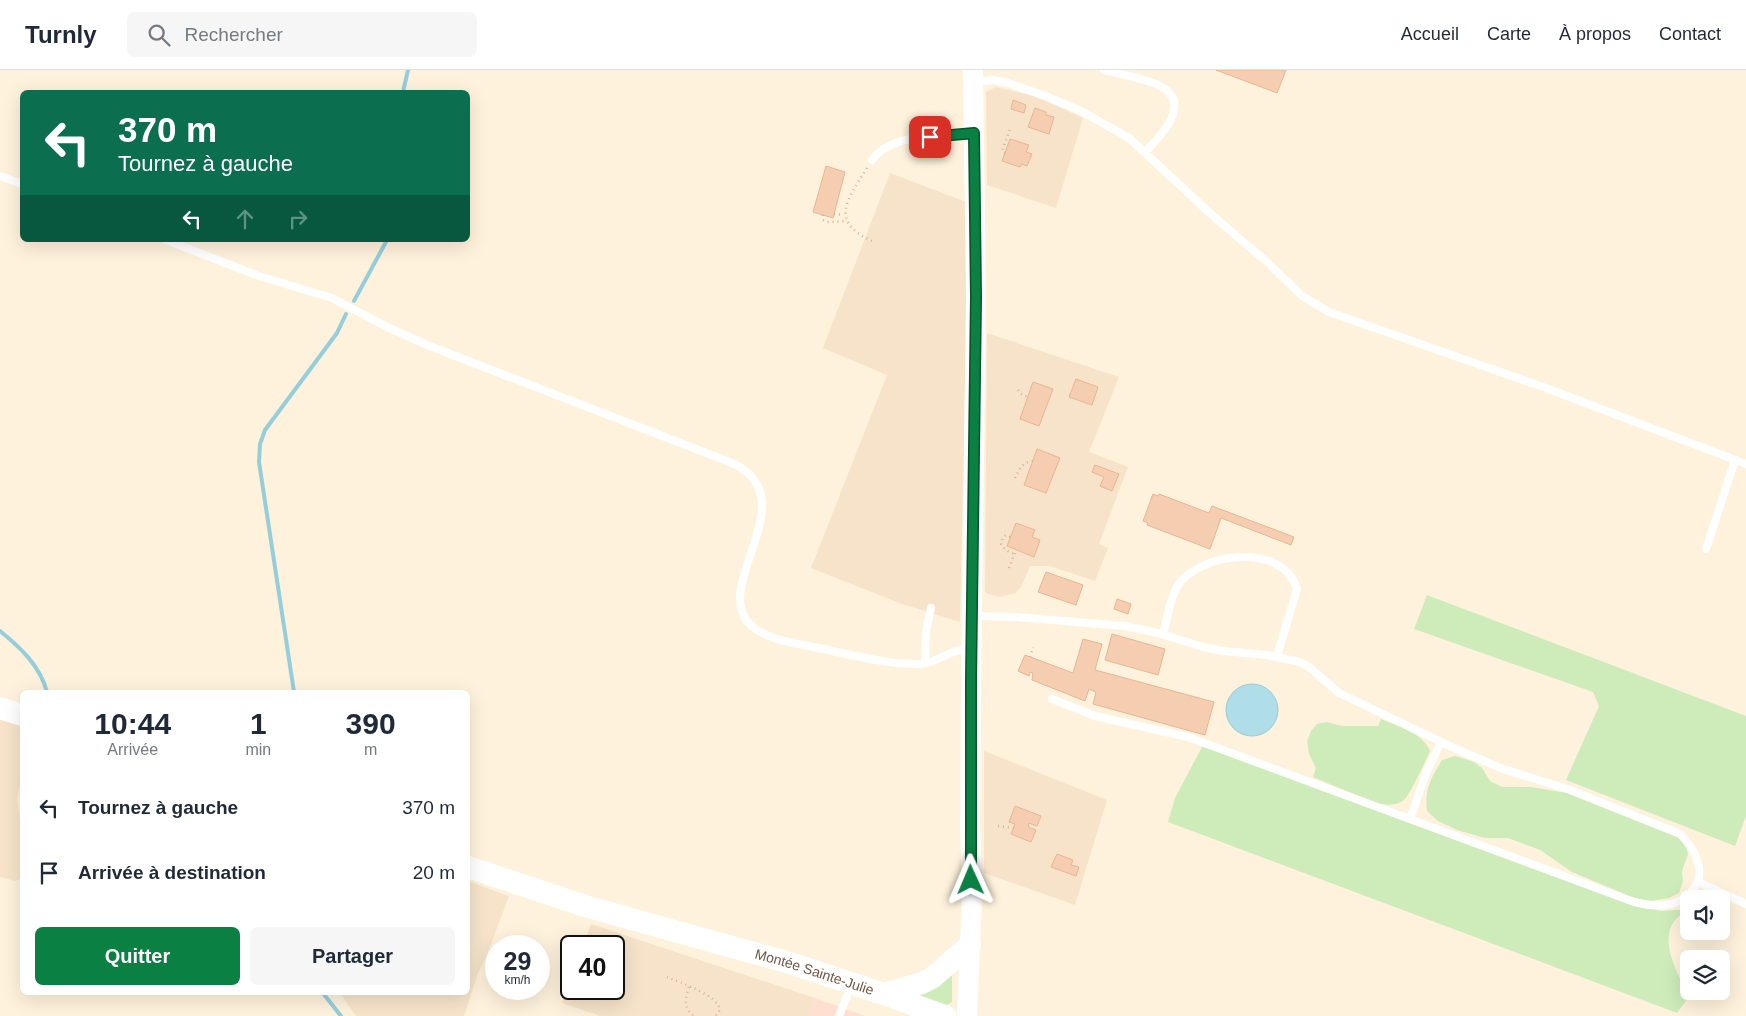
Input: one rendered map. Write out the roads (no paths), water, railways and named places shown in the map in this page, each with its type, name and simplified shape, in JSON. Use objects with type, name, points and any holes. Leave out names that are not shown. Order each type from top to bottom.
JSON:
[{"type":"main road","points":[[0,708],[20,714]]},
{"type":"main road","name":"Montée Sainte-Julie","points":[[470,868],[588,907],[790,963],[945,1016]]},
{"type":"main road","name":"Montée Sainte-Julie","points":[[682,933],[785,975],[843,1006],[905,1016]]},
{"type":"main road","points":[[884,994],[922,983],[932,978],[970,945]]},
{"type":"street","points":[[967,1016],[970,945],[971,650],[976,297],[973,76]]},
{"type":"lane","points":[[1104,70],[1159,86],[1169,92],[1173,99],[1175,107],[1168,127],[1145,152]]},
{"type":"lane","points":[[973,76],[1008,83],[1048,97],[1083,112],[1129,138],[1212,215],[1267,262],[1302,296],[1315,305],[1329,312],[1546,388],[1746,464]]},
{"type":"lane","points":[[872,160],[881,151],[900,142],[974,133]]},
{"type":"lane","points":[[0,176],[20,183]]},
{"type":"lane","points":[[171,242],[259,276],[332,298],[385,326],[427,345],[727,461],[743,469],[755,483],[760,493],[761,502],[758,530],[744,573],[740,598],[741,607],[751,624],[766,634],[785,641],[882,661],[918,664],[934,661],[955,651],[971,650]]},
{"type":"lane","points":[[1706,548],[1735,460]]},
{"type":"lane","points":[[1163,634],[1179,585],[1191,572],[1225,559],[1236,557],[1260,558],[1269,560],[1288,572],[1294,580],[1297,589],[1278,656]]},
{"type":"lane","points":[[925,663],[926,631],[931,608]]},
{"type":"lane","points":[[972,616],[1081,621],[1125,626],[1163,634],[1204,647],[1278,656],[1300,662],[1309,667],[1339,692],[1441,742],[1503,769],[1570,790],[1680,834],[1686,840],[1698,862],[1700,870],[1698,882],[1690,894],[1673,904],[1647,905],[1634,902],[1188,737],[1095,716],[1052,699]]},
{"type":"lane","points":[[1410,819],[1441,742]]},
{"type":"lane","points":[[1698,882],[1746,904]]},
{"type":"water","points":[[1252,684],[1262,686],[1270,692],[1276,700],[1278,710],[1276,720],[1270,728],[1262,734],[1252,736],[1242,734],[1234,728],[1228,720],[1226,710],[1228,700],[1234,692],[1242,686]]},
{"type":"waterway","points":[[403,90],[408,70]]},
{"type":"waterway","points":[[354,301],[386,242]]},
{"type":"waterway","points":[[294,690],[259,462],[260,444],[265,430],[337,333],[346,314]]},
{"type":"waterway","points":[[0,631],[29,658],[40,674],[46,690]]},
{"type":"waterway","points":[[324,995],[341,1016]]}]
